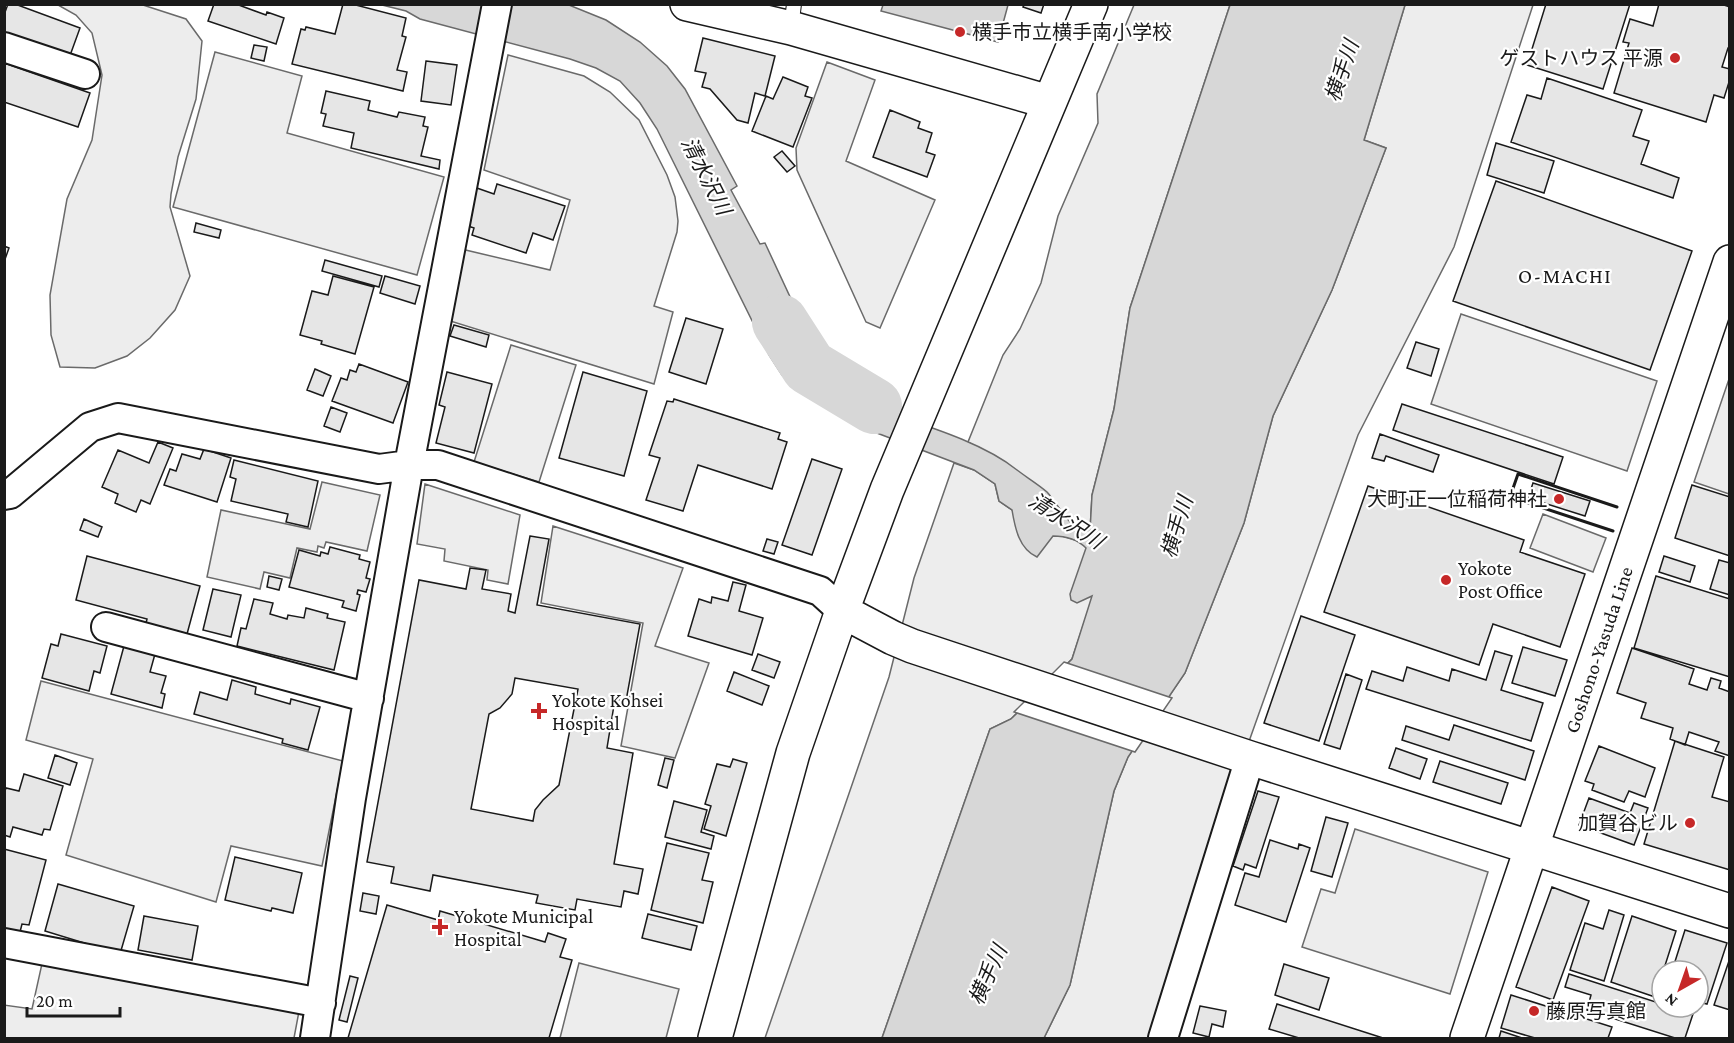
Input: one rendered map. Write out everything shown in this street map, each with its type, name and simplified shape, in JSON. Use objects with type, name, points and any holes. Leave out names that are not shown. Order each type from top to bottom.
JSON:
[{"type":"street","points":[[315,1038],[351,798],[409,465],[497,4]]},
{"type":"street","points":[[687,4],[793,16],[1049,102]]},
{"type":"street","points":[[714,1038],[793,753],[842,611],[887,490],[1091,4]]},
{"type":"street","points":[[4,47],[85,74]]},
{"type":"street","name":"Goshono-Yasuda Line","points":[[1467,1038],[1730,262]]},
{"type":"street","points":[[4,495],[10,494],[90,427],[118,418],[379,469],[409,465],[438,465],[820,591],[842,611],[912,646],[1250,758],[1730,911]]},
{"type":"street","points":[[106,627],[369,698]]},
{"type":"street","points":[[1163,1038],[1250,758]]},
{"type":"street","points":[[4,943],[321,1003]]},
{"type":"shaded area","points":[[58,5],[143,5],[186,19],[202,41],[196,99],[178,157],[170,207],[190,276],[175,310],[150,338],[127,356],[95,368],[60,367],[51,335],[50,295],[67,199],[92,140],[102,75],[92,33],[76,15]]},
{"type":"shaded area","points":[[1134,5],[1230,5],[1130,308],[1114,409],[1092,495],[1090,531],[1082,531],[1069,520],[1046,492],[968,442],[1003,355],[1020,329],[1041,283],[1058,216],[1098,123],[1097,94]]},
{"type":"shaded area","points":[[1405,5],[1533,5],[1454,247],[1358,435],[1231,792],[1149,1038],[1044,1038],[1070,985],[1114,791],[1128,757],[1185,673],[1244,523],[1273,416],[1332,290],[1386,148],[1364,140]]},
{"type":"shaded area","points":[[215,52],[302,76],[287,133],[444,177],[417,275],[173,207]]},
{"type":"shaded area","points":[[508,55],[584,76],[610,92],[639,120],[667,175],[675,197],[677,232],[654,306],[673,312],[654,384],[447,320],[457,248],[550,270],[570,200],[484,170]]},
{"type":"shaded area","points":[[827,62],[875,80],[846,161],[935,200],[880,328],[866,322],[797,170],[796,148]]},
{"type":"shaded area","points":[[1461,314],[1657,381],[1627,471],[1431,404]]},
{"type":"shaded area","points":[[511,345],[576,365],[539,482],[474,462]]},
{"type":"shaded area","points":[[1730,379],[1729,494],[1694,482]]},
{"type":"shaded area","points":[[954,463],[974,470],[995,484],[999,501],[1012,510],[1045,545],[1052,536],[1062,536],[1079,541],[1087,548],[1085,557],[1093,596],[1072,659],[1011,719],[990,729],[882,1038],[765,1038],[889,677],[914,578]]},
{"type":"shaded area","points":[[322,482],[380,495],[367,551],[326,542],[324,548],[318,546],[317,552],[297,548],[290,578],[264,572],[260,589],[207,577],[221,510],[310,529]]},
{"type":"shaded area","points":[[425,484],[520,515],[508,584],[487,580],[488,570],[444,561],[445,549],[417,544]]},
{"type":"shaded area","points":[[1543,514],[1606,538],[1593,572],[1530,548]]},
{"type":"shaded area","points":[[553,526],[683,568],[655,646],[709,663],[675,758],[621,746],[643,623],[541,603]]},
{"type":"shaded area","points":[[41,681],[343,761],[322,866],[231,846],[216,902],[66,855],[93,759],[26,740]]},
{"type":"shaded area","points":[[1355,829],[1488,872],[1450,994],[1302,947],[1321,889],[1335,893]]},
{"type":"shaded area","points":[[43,959],[300,1006],[294,1038],[5,1038],[4,1005],[32,1009]]},
{"type":"shaded area","points":[[579,963],[679,989],[666,1038],[560,1038]]},
{"type":"water","points":[[883,4],[1008,5],[998,42],[881,11]]},
{"type":"water","name":"横手川","points":[[382,5],[569,5],[606,20],[640,42],[667,66],[685,89],[737,186],[731,190],[760,244],[765,243],[819,359],[831,374],[822,386],[843,402],[860,403],[942,431],[1001,459],[1047,492],[1076,527],[1090,531],[1092,495],[1114,409],[1130,308],[1230,5],[1405,5],[1364,140],[1386,148],[1332,290],[1273,416],[1244,523],[1185,673],[1128,757],[1114,791],[1070,985],[1044,1038],[882,1038],[990,729],[1011,719],[1072,659],[1092,596],[1077,603],[1071,600],[1070,594],[1086,548],[1071,539],[1053,536],[1037,557],[1022,543],[1016,531],[1012,510],[999,501],[995,484],[974,470],[869,430],[804,395],[782,375],[769,355],[657,129],[640,103],[620,81],[596,68],[570,59],[420,19],[406,11]]},
{"type":"pier","points":[[1064,662],[1172,698],[1135,752],[1014,712]]},
{"type":"building","points":[[8,4],[15,4],[80,28],[68,61],[4,38],[4,15]]},
{"type":"building","points":[[214,4],[236,4],[266,15],[267,12],[284,18],[276,44],[208,21]]},
{"type":"building","points":[[343,4],[352,4],[406,18],[402,36],[406,37],[397,70],[407,72],[403,91],[292,64],[301,29],[305,30],[306,27],[335,34]]},
{"type":"building","points":[[1024,4],[1044,4],[1041,13],[1023,7]]},
{"type":"building","points":[[1546,4],[1630,4],[1603,89],[1527,65]]},
{"type":"building","name":"ゲストハウス 平源","points":[[1659,4],[1721,4],[1730,7],[1730,48],[1728,48],[1722,67],[1730,69],[1730,79],[1724,98],[1714,95],[1706,122],[1614,93],[1629,43],[1623,42],[1630,19],[1653,26]]},
{"type":"building","points":[[703,38],[775,56],[765,96],[755,93],[748,123],[737,120],[710,89],[702,87],[706,73],[695,71]]},
{"type":"building","points":[[254,45],[267,47],[264,61],[251,58]]},
{"type":"building","points":[[426,61],[457,65],[451,105],[421,101]]},
{"type":"building","points":[[4,63],[90,93],[78,127],[4,102]]},
{"type":"building","points":[[783,77],[808,87],[805,96],[812,98],[793,147],[752,131],[766,96],[773,99]]},
{"type":"building","points":[[1547,78],[1642,110],[1633,136],[1649,141],[1641,164],[1679,178],[1673,198],[1511,142],[1527,95],[1541,99]]},
{"type":"building","points":[[326,91],[370,101],[368,110],[397,117],[399,112],[425,117],[423,126],[428,127],[421,156],[440,160],[439,169],[351,148],[354,133],[323,126],[326,114],[321,113]]},
{"type":"building","points":[[890,110],[920,122],[918,128],[932,133],[926,152],[935,155],[927,177],[873,157]]},
{"type":"building","points":[[1496,143],[1554,161],[1544,193],[1487,175]]},
{"type":"building","points":[[782,151],[795,166],[787,172],[774,157]]},
{"type":"building","points":[[1496,181],[1692,251],[1650,370],[1453,301]]},
{"type":"building","points":[[497,184],[565,206],[553,240],[533,233],[526,253],[472,235],[474,228],[462,224],[474,187],[494,194]]},
{"type":"building","points":[[196,223],[221,230],[219,238],[194,232]]},
{"type":"building","points":[[4,246],[9,248],[4,262]]},
{"type":"building","points":[[325,260],[382,276],[379,287],[322,271]]},
{"type":"building","points":[[333,276],[374,287],[355,354],[300,335],[312,291],[328,295]]},
{"type":"building","points":[[385,276],[420,286],[415,304],[380,293]]},
{"type":"building","points":[[686,318],[723,329],[706,384],[669,372]]},
{"type":"building","points":[[454,325],[489,335],[486,347],[450,336]]},
{"type":"building","points":[[1416,342],[1439,349],[1431,376],[1407,368]]},
{"type":"building","points":[[359,364],[408,382],[393,423],[332,401],[341,378],[347,380],[350,370],[356,372]]},
{"type":"building","points":[[315,369],[331,376],[323,396],[307,390]]},
{"type":"building","points":[[447,372],[492,384],[474,453],[436,443],[445,407],[439,405]]},
{"type":"building","points":[[583,372],[647,391],[624,476],[559,458]]},
{"type":"building","points":[[674,399],[780,433],[778,439],[787,442],[772,489],[698,465],[683,511],[646,500],[660,458],[649,455],[667,401],[673,402]]},
{"type":"building","points":[[1402,404],[1563,457],[1554,484],[1393,430]]},
{"type":"building","points":[[331,407],[347,413],[340,432],[324,426]]},
{"type":"building","points":[[1380,434],[1439,455],[1433,472],[1386,456],[1384,461],[1372,458]]},
{"type":"building","points":[[158,442],[173,448],[150,504],[141,500],[136,512],[115,503],[118,494],[102,487],[118,450],[149,463]]},
{"type":"building","points":[[204,449],[231,458],[217,502],[164,485],[170,469],[176,471],[182,454],[200,459]]},
{"type":"building","points":[[812,459],[842,469],[812,555],[782,545]]},
{"type":"building","points":[[234,460],[318,481],[308,527],[286,522],[288,514],[231,501],[236,479],[230,477]]},
{"type":"building","name":"大町正一位稲荷神社","points":[[1533,483],[1590,501],[1585,516],[1528,498]]},
{"type":"building","points":[[1692,485],[1730,497],[1730,556],[1675,538]]},
{"type":"building","points":[[1368,486],[1524,540],[1520,552],[1585,574],[1560,647],[1493,624],[1479,665],[1324,612]]},
{"type":"building","points":[[84,519],[102,527],[98,537],[80,530]]},
{"type":"building","points":[[530,536],[549,539],[537,605],[640,624],[626,701],[615,699],[607,748],[633,753],[614,864],[643,869],[638,894],[624,891],[621,907],[577,899],[575,910],[536,903],[538,895],[433,875],[430,891],[391,883],[394,867],[367,862],[419,580],[466,589],[470,568],[486,570],[482,589],[511,594],[508,611],[515,613]],"holes":[[[515,678],[578,689],[559,785],[535,810],[533,821],[471,809],[489,714],[500,708],[512,694]]]},
{"type":"building","points":[[767,539],[778,542],[774,554],[763,551]]},
{"type":"building","points":[[330,547],[360,555],[359,559],[370,562],[366,578],[370,579],[366,592],[358,590],[357,594],[360,595],[356,611],[342,607],[344,601],[289,587],[299,550],[320,556],[321,552],[328,554]]},
{"type":"building","points":[[87,556],[200,586],[187,634],[146,623],[147,619],[76,600]]},
{"type":"building","points":[[1664,556],[1695,566],[1690,582],[1659,572]]},
{"type":"building","points":[[1719,560],[1730,563],[1730,595],[1710,589]]},
{"type":"building","points":[[269,576],[282,579],[279,590],[267,587]]},
{"type":"building","points":[[1656,576],[1730,599],[1730,677],[1634,648]]},
{"type":"building","points":[[733,582],[746,585],[739,611],[763,618],[752,655],[688,636],[699,599],[711,603],[712,597],[728,601]]},
{"type":"building","points":[[213,589],[241,595],[231,637],[203,630]]},
{"type":"building","points":[[254,599],[273,603],[270,614],[287,619],[288,615],[304,618],[306,608],[328,614],[327,618],[345,622],[334,670],[237,646],[241,628],[246,629]]},
{"type":"building","points":[[1301,616],[1355,635],[1319,741],[1264,723]]},
{"type":"building","points":[[61,634],[107,646],[100,673],[94,671],[89,691],[42,678],[51,644],[58,646]]},
{"type":"building","points":[[124,646],[155,654],[150,672],[166,676],[161,693],[165,694],[162,708],[111,694]]},
{"type":"building","points":[[1523,647],[1567,660],[1555,696],[1512,683]]},
{"type":"building","points":[[1632,648],[1694,669],[1689,684],[1707,690],[1711,678],[1721,681],[1719,688],[1730,692],[1730,756],[1715,751],[1719,742],[1689,732],[1685,745],[1670,739],[1673,728],[1641,718],[1646,703],[1617,693]]},
{"type":"building","points":[[1495,651],[1512,656],[1501,690],[1543,703],[1531,741],[1366,689],[1372,671],[1403,681],[1407,667],[1449,681],[1452,669],[1486,680]]},
{"type":"building","points":[[758,654],[780,662],[774,678],[752,670]]},
{"type":"building","points":[[734,672],[769,686],[762,705],[727,691]]},
{"type":"building","points":[[1346,674],[1362,680],[1340,749],[1324,744]]},
{"type":"building","points":[[232,680],[256,687],[255,694],[290,704],[291,699],[320,707],[308,750],[282,743],[283,739],[194,714],[200,692],[227,700]]},
{"type":"building","points":[[1454,725],[1534,751],[1525,780],[1402,740],[1406,726],[1449,740]]},
{"type":"building","name":"加賀谷ビル","points":[[1675,741],[1724,757],[1712,797],[1730,802],[1730,870],[1644,844]]},
{"type":"building","points":[[1599,746],[1655,768],[1645,797],[1629,791],[1624,802],[1592,790],[1594,784],[1585,781]]},
{"type":"building","points":[[1396,748],[1427,759],[1420,779],[1389,768]]},
{"type":"building","points":[[55,755],[77,763],[70,785],[48,778]]},
{"type":"building","points":[[665,758],[674,760],[667,788],[658,785]]},
{"type":"building","points":[[733,759],[747,763],[726,836],[704,829],[711,806],[705,804],[717,764],[730,767]]},
{"type":"building","points":[[1440,761],[1508,783],[1501,804],[1433,782]]},
{"type":"building","points":[[24,774],[63,786],[50,830],[44,829],[42,835],[13,827],[10,837],[4,835],[4,794],[6,788],[19,791]]},
{"type":"building","points":[[1258,791],[1279,797],[1256,868],[1245,864],[1243,870],[1233,866]]},
{"type":"building","points":[[1589,798],[1630,813],[1634,803],[1648,808],[1634,845],[1579,825]]},
{"type":"building","points":[[674,801],[707,810],[701,832],[714,836],[711,849],[665,837]]},
{"type":"building","points":[[1326,817],[1348,823],[1332,877],[1311,871]]},
{"type":"building","points":[[1270,840],[1298,849],[1299,844],[1310,848],[1286,922],[1235,905],[1245,873],[1259,877]]},
{"type":"building","points":[[667,843],[709,853],[702,880],[713,882],[703,923],[651,910]]},
{"type":"building","points":[[4,849],[46,860],[29,925],[22,924],[20,932],[4,928]]},
{"type":"building","points":[[235,857],[302,873],[293,913],[272,908],[271,911],[225,900]]},
{"type":"building","points":[[58,884],[134,906],[120,954],[45,931]]},
{"type":"building","points":[[1552,887],[1589,901],[1553,1000],[1516,987]]},
{"type":"building","points":[[363,893],[379,896],[376,914],[360,911]]},
{"type":"building","points":[[387,905],[438,920],[440,911],[545,942],[548,933],[566,939],[560,957],[572,960],[549,1038],[348,1038]]},
{"type":"building","points":[[1609,910],[1624,915],[1604,981],[1570,970],[1585,923],[1603,929]]},
{"type":"building","points":[[648,914],[697,926],[691,950],[642,938]]},
{"type":"building","points":[[144,916],[198,926],[192,960],[138,950]]},
{"type":"building","points":[[1632,916],[1676,931],[1667,959],[1650,959],[1650,995],[1611,982]]},
{"type":"building","points":[[1685,930],[1727,943],[1710,995],[1710,959],[1676,959]]},
{"type":"building","points":[[1730,958],[1730,1010],[1714,1005]]},
{"type":"building","points":[[1284,964],[1329,978],[1319,1010],[1275,995]]},
{"type":"building","points":[[1569,974],[1650,1000],[1650,1019],[1691,1019],[1685,1038],[1675,1038],[1587,1010],[1591,995],[1565,987]]},
{"type":"building","points":[[350,976],[358,978],[347,1022],[339,1020]]},
{"type":"building","name":"藤原写真館","points":[[1511,995],[1612,1027],[1608,1038],[1535,1038],[1501,1028]]},
{"type":"building","points":[[1277,1004],[1383,1038],[1299,1038],[1269,1029]]},
{"type":"building","points":[[1200,1006],[1226,1011],[1223,1027],[1212,1024],[1209,1037],[1193,1033]]},
{"type":"building","points":[[1501,1031],[1522,1038],[1499,1038]]},
{"type":"waterway","name":"清水沢川","points":[[780,322],[809,367],[874,406]]},
{"type":"wall","points":[[1613,531],[1510,497],[1518,474],[1617,507]]},
{"type":"place","name":"横手市立横手南小学校","points":[[960,32]]},
{"type":"place","name":"ゲストハウス 平源","points":[[1675,58]]},
{"type":"place","name":"大町正一位稲荷神社","points":[[1559,499]]},
{"type":"place","name":"Yokote Post Office","points":[[1446,580]]},
{"type":"place","name":"Yokote Kohsei Hospital","points":[[539,711]]},
{"type":"place","name":"加賀谷ビル","points":[[1690,823]]},
{"type":"place","name":"Yokote Municipal Hospital","points":[[440,927]]},
{"type":"place","name":"藤原写真館","points":[[1534,1011]]},
{"type":"district","name":"O-MACHI","points":[[1565,276]]}]
